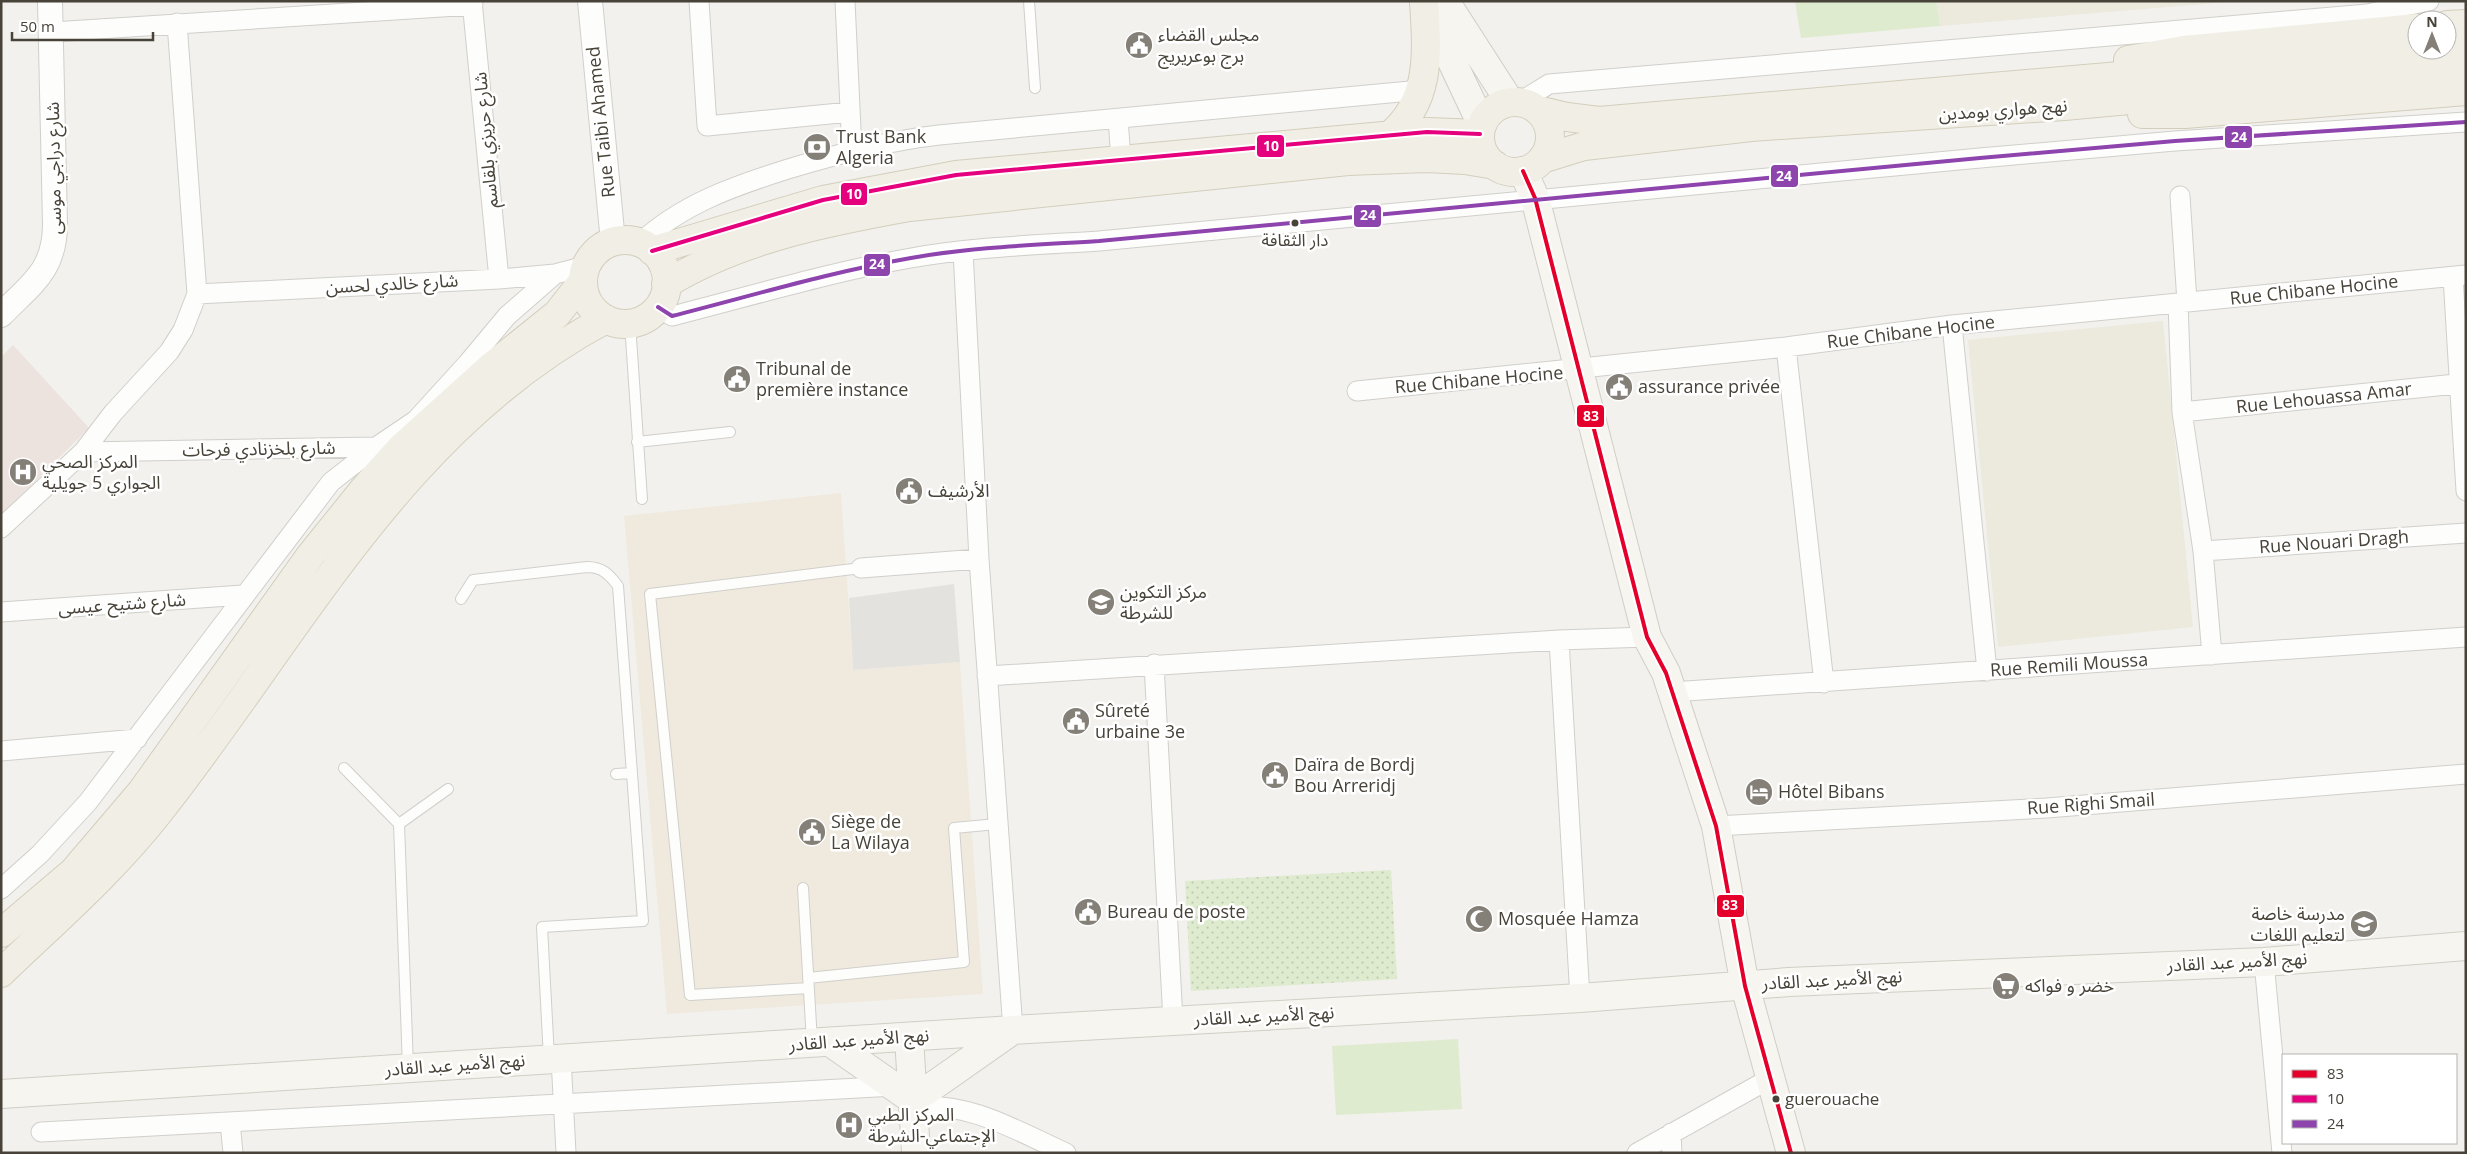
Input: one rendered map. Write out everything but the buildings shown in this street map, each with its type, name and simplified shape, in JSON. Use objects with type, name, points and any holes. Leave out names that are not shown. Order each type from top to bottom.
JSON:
[{"type":"main road","points":[[1389,136],[1410,113],[1421,90],[1426,52],[1424,1]]},
{"type":"main road","points":[[1424,1],[1481,129],[1483,151],[1494,165]]},
{"type":"main road","points":[[646,247],[854,193],[956,175],[1122,172],[1404,158],[1450,158],[1494,165],[1513,172],[1532,165],[1550,139],[1545,118],[1522,105],[1445,1]]},
{"type":"main road","points":[[2063,93],[2126,61],[2164,52],[2407,29]]},
{"type":"main road","name":"نهج هواري بومدين","points":[[1532,165],[1584,146],[2063,93],[2407,52]]},
{"type":"main road","name":"نهج هواري بومدين","points":[[1522,105],[1567,117],[1599,120],[2466,69]]},
{"type":"main road","points":[[2063,93],[2142,114],[2185,114],[2466,91]]},
{"type":"main road","points":[[1481,129],[1492,110],[1522,105]]},
{"type":"main road","points":[[1,973],[102,877],[142,832],[210,745],[343,557],[429,455],[474,413],[532,365],[578,333],[618,321],[645,318],[662,296],[704,263],[782,235],[861,216],[1122,172],[1389,136],[1481,129]]},
{"type":"main road","points":[[1532,165],[1535,198],[1647,637],[1666,673],[1716,826],[1745,986],[1791,1153]]},
{"type":"main road","points":[[1,933],[72,872],[142,791],[310,556],[364,489],[400,449],[484,373],[556,314],[599,249],[613,242],[626,240],[646,247],[663,266],[662,296]]},
{"type":"main road","points":[[584,274],[589,303],[618,321]]},
{"type":"main road","name":"نهج الأمير عبد القادر","points":[[5,1085],[61,1089],[1013,1030],[1580,998],[1872,977],[2264,962],[2466,946]]},
{"type":"main road","points":[[907,1098],[1013,1030]]},
{"type":"main road","points":[[909,1037],[907,1098],[916,1153]]},
{"type":"main road","points":[[821,1042],[907,1098]]},
{"type":"street","name":"شارع دراجي موسى","points":[[1,315],[45,269],[53,253],[56,224],[50,1]]},
{"type":"street","name":"Rue Taibi Ahamed","points":[[590,1],[613,242]]},
{"type":"street","points":[[699,1],[707,126],[850,112]]},
{"type":"street","points":[[844,1],[852,151]]},
{"type":"street","points":[[1522,105],[1549,84],[2367,14],[2429,1]]},
{"type":"street","points":[[52,32],[473,3]]},
{"type":"street","name":"شارع حريزي بلقاسم","points":[[473,3],[499,278]]},
{"type":"street","points":[[1,528],[83,452],[113,413],[174,345],[183,330],[198,294],[177,23]]},
{"type":"street","points":[[646,247],[658,226],[682,211],[729,189],[752,180],[852,151],[891,142],[939,135],[1421,90]]},
{"type":"street","points":[[1118,119],[1122,172]]},
{"type":"street","points":[[662,296],[672,316],[839,273],[911,258],[963,251],[1109,240],[1535,198],[2166,142],[2466,122]]},
{"type":"street","points":[[2180,196],[2182,412],[2203,551],[2212,655]]},
{"type":"street","points":[[963,251],[979,559],[1013,1030]]},
{"type":"street","points":[[1,889],[40,854],[88,802],[243,595],[331,482],[376,446],[416,420],[507,316],[555,274]]},
{"type":"street","name":"شارع خالدي لحسن","points":[[198,294],[555,274],[584,274]]},
{"type":"street","points":[[2460,276],[2466,491]]},
{"type":"street","name":"Rue Chibane Hocine","points":[[1357,391],[1786,348],[1952,325],[2460,276]]},
{"type":"street","points":[[1952,325],[1987,671]]},
{"type":"street","points":[[1786,348],[1824,683]]},
{"type":"street","name":"Rue Lehouassa Amar","points":[[2182,412],[2462,383]]},
{"type":"street","name":"شارع بلخزنادي فرحات","points":[[83,452],[376,446]]},
{"type":"street","name":"Rue Nouari Dragh","points":[[2203,551],[2466,533]]},
{"type":"street","points":[[861,568],[979,559]]},
{"type":"street","name":"شارع شتيح عيسى","points":[[1,612],[243,595]]},
{"type":"street","points":[[987,676],[1559,640],[1647,637]]},
{"type":"street","name":"Rue Remili Moussa","points":[[1672,692],[1824,683],[2466,637]]},
{"type":"street","points":[[1559,640],[1580,998]]},
{"type":"street","points":[[1154,664],[1173,1021]]},
{"type":"street","points":[[1,751],[137,739]]},
{"type":"street","name":"Rue Righi Smail","points":[[1716,826],[2047,808],[2466,774]]},
{"type":"street","points":[[2264,962],[2282,1153]]},
{"type":"street","points":[[555,1059],[564,1103],[566,1153]]},
{"type":"street","points":[[1637,1153],[1771,1078]]},
{"type":"street","points":[[41,1132],[564,1103],[907,1098],[971,1112],[1066,1153]]},
{"type":"street","points":[[230,1122],[232,1153]]},
{"type":"street","points":[[1671,1133],[1672,1153]]},
{"type":"lane","points":[[1029,1],[1035,88]]},
{"type":"lane","points":[[618,321],[637,442],[642,498]]},
{"type":"lane","points":[[637,442],[730,432]]},
{"type":"lane","points":[[461,599],[473,580],[587,567],[597,567],[605,571],[618,586],[643,921],[542,927],[555,1059]]},
{"type":"lane","points":[[861,568],[650,594],[690,995],[964,962],[954,828],[997,824]]},
{"type":"lane","points":[[344,768],[399,824],[408,1068]]},
{"type":"lane","points":[[616,774],[632,773]]},
{"type":"lane","points":[[399,824],[448,789]]},
{"type":"lane","points":[[803,888],[809,982],[821,1042]]},
{"type":"shaded area","points":[[1936,1],[2241,1],[1940,26]]},
{"type":"shaded area","points":[[2163,321],[2193,627],[1998,647],[1968,340]]},
{"type":"shaded area","name":"المركز الصحي الجواري 5 جويلية","points":[[13,345],[89,428],[1,515],[1,357]]},
{"type":"shaded area","name":"Siège de La Wilaya","points":[[841,493],[853,670],[960,662],[983,994],[667,1014],[624,516]]},
{"type":"shaded area","points":[[954,584],[960,662],[853,670],[849,598]]},
{"type":"green space","points":[[1795,1],[1936,1],[1940,26],[1801,38]]},
{"type":"green space","points":[[1391,870],[1397,979],[1191,991],[1185,881]]},
{"type":"green space","points":[[1458,1039],[1462,1109],[1336,1115],[1332,1046]]},
{"type":"transit line","name":"24","points":[[658,307],[672,316],[851,270],[934,254],[981,249],[1099,241],[2175,141],[2466,122]]},
{"type":"transit line","name":"10","points":[[652,251],[823,200],[956,175],[1427,132],[1480,134]]},
{"type":"transit line","name":"83","points":[[1523,171],[1535,198],[1647,637],[1666,673],[1716,826],[1745,986],[1791,1153]]},
{"type":"place","name":"مجلس القضاء برج بوعريريج","points":[[1139,45]]},
{"type":"place","name":"Trust Bank Algeria","points":[[817,147]]},
{"type":"place","name":"دار الثقافة","points":[[1295,223]]},
{"type":"place","name":"Tribunal de première instance","points":[[737,379]]},
{"type":"place","name":"assurance privée","points":[[1619,387]]},
{"type":"place","name":"المركز الصحي الجواري 5 جويلية","points":[[23,472]]},
{"type":"place","name":"الأرشيف","points":[[909,491]]},
{"type":"place","name":"مركز التكوين للشرطة","points":[[1101,602]]},
{"type":"place","name":"Sûreté urbaine 3e","points":[[1076,721]]},
{"type":"place","name":"Daïra de Bordj Bou Arreridj","points":[[1275,775]]},
{"type":"place","name":"Hôtel Bibans","points":[[1759,792]]},
{"type":"place","name":"Siège de La Wilaya","points":[[812,832]]},
{"type":"place","name":"Bureau de poste","points":[[1088,912]]},
{"type":"place","name":"Mosquée Hamza","points":[[1479,919]]},
{"type":"place","name":"مدرسة خاصة لتعليم اللغات","points":[[2364,924]]},
{"type":"place","name":"خضر و فواكه","points":[[2006,986]]},
{"type":"place","name":"guerouache","points":[[1776,1099]]},
{"type":"place","name":"المركز الطبي الإجتماعي-الشرطة","points":[[849,1125]]}]
